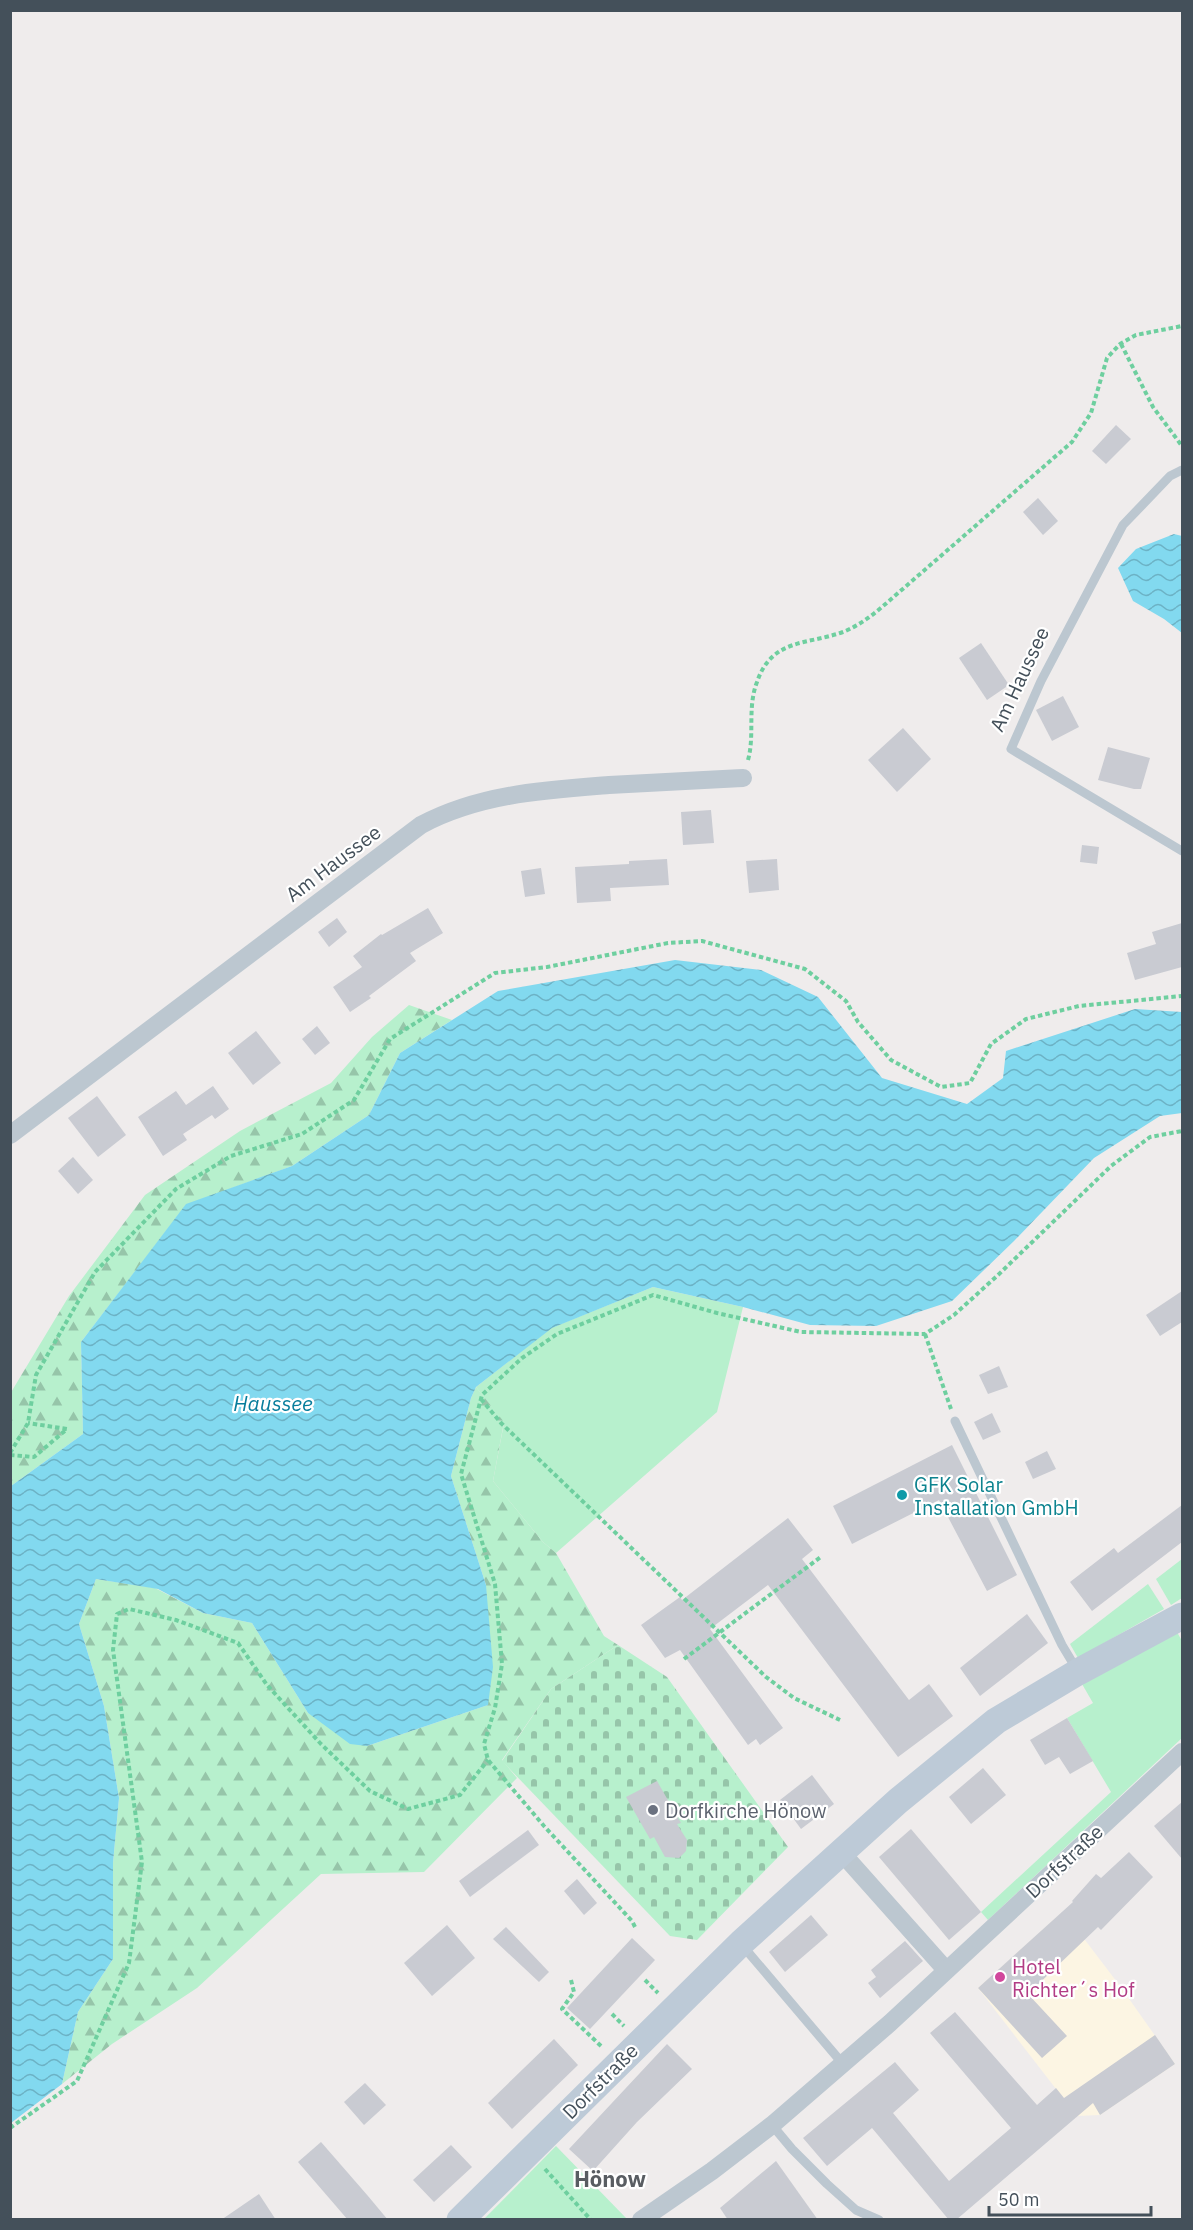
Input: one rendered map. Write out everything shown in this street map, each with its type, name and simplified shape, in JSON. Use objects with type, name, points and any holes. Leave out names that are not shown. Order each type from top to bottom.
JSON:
[{"type":"main road","name":"Dorfstraße","points":[[460,2220],[741,1943],[898,1801],[996,1721],[1078,1672],[1182,1616]]},
{"type":"street","name":"Am Haussee","points":[[10,1136],[421,825],[438,816],[467,804],[528,792],[743,778]]},
{"type":"street","name":"Dorfstraße","points":[[641,2220],[712,2171],[772,2125],[843,2064],[1182,1752]]},
{"type":"street","points":[[841,1852],[946,1970]]},
{"type":"lane","name":"Am Haussee","points":[[1182,470],[1170,476],[1123,525],[1041,681],[1011,749],[1182,851]]},
{"type":"lane","points":[[955,1421],[1062,1645],[1078,1672]]},
{"type":"lane","points":[[741,1943],[843,2064]]},
{"type":"lane","points":[[772,2125],[826,2184],[856,2210],[879,2220]]},
{"type":"path","points":[[743,778],[751,750],[750,711],[762,667],[769,658],[801,642],[842,632],[861,623],[1072,442],[1091,413],[1107,358],[1120,344],[1136,335],[1182,326]]},
{"type":"path","points":[[1120,344],[1153,407],[1182,446]]},
{"type":"path","points":[[28,1423],[67,1429],[34,1457],[10,1454],[28,1423],[36,1375],[95,1272],[176,1189],[231,1156],[302,1134],[354,1100],[390,1039],[495,973],[547,967],[668,943],[702,941],[805,969],[846,1001],[858,1022],[891,1060],[941,1087],[970,1083],[991,1044],[1026,1019],[1079,1006],[1182,996]]},
{"type":"path","points":[[636,1928],[488,1760],[484,1744],[495,1708],[502,1664],[495,1584],[461,1474],[482,1395],[522,1358],[557,1334],[653,1295],[717,1313],[801,1332],[925,1334],[954,1315],[1111,1166],[1150,1137],[1182,1131]]},
{"type":"path","points":[[925,1334],[955,1421]]},
{"type":"path","points":[[481,1399],[501,1423],[766,1677],[794,1698],[840,1720]]},
{"type":"path","points":[[684,1659],[822,1556]]},
{"type":"path","points":[[10,2128],[77,2081],[129,1964],[142,1862],[114,1650],[117,1614],[129,1609],[176,1620],[238,1643],[267,1685],[321,1744],[370,1791],[408,1809],[460,1795],[488,1760]]},
{"type":"path","points":[[571,1980],[574,1992],[562,2009],[604,2049]]},
{"type":"path","points":[[645,1980],[658,1993]]},
{"type":"path","points":[[612,2014],[625,2028]]},
{"type":"path","points":[[529,2151],[591,2220]]},
{"type":"shaded area","name":"Hotel Richter´s Hof","points":[[1060,1914],[1085,1940],[1175,2064],[1100,2115],[1077,2116],[978,1988]]},
{"type":"green space","points":[[409,1005],[452,1020],[400,1053],[369,1115],[292,1166],[186,1205],[81,1342],[83,1434],[11,1486],[10,1396],[13,1389],[69,1296],[145,1195],[240,1131],[331,1083],[372,1037]]},
{"type":"green space","points":[[653,1287],[743,1307],[717,1412],[556,1553],[543,1542],[493,1481],[504,1423],[476,1387],[551,1328]]},
{"type":"green space","points":[[476,1387],[504,1422],[493,1481],[543,1542],[556,1553],[604,1636],[618,1645],[551,1689],[502,1760],[517,1778],[424,1872],[321,1874],[197,1988],[112,2044],[62,2084],[78,2012],[113,1959],[113,1863],[119,1798],[104,1706],[79,1624],[96,1579],[155,1588],[203,1613],[252,1623],[308,1713],[367,1746],[488,1705],[486,1585],[451,1476],[471,1398]]},
{"type":"green space","points":[[1182,1559],[1182,1598],[1171,1605],[1156,1579]]},
{"type":"green space","points":[[1148,1584],[1164,1609],[1078,1658],[1070,1644]]},
{"type":"green space","points":[[1177,1632],[1182,1641],[1182,1738],[988,1920],[981,1912],[1111,1792],[1067,1718],[1093,1703],[1082,1684]]},
{"type":"green space","points":[[618,1645],[667,1677],[788,1847],[697,1940],[670,1936],[502,1761],[551,1689]]},
{"type":"green space","points":[[556,2146],[627,2219],[484,2219]]},
{"type":"water","points":[[1174,534],[1182,536],[1182,633],[1164,619],[1133,601],[1118,568],[1136,549]]},
{"type":"water","name":"Haussee","points":[[675,960],[761,970],[818,997],[882,1078],[967,1104],[1003,1078],[1006,1051],[1135,1009],[1182,1012],[1182,1113],[1160,1116],[1094,1158],[952,1301],[876,1326],[810,1325],[653,1287],[552,1328],[476,1387],[471,1398],[451,1476],[486,1585],[493,1667],[488,1705],[367,1746],[350,1744],[308,1713],[252,1623],[203,1613],[158,1589],[96,1579],[79,1624],[104,1706],[119,1798],[113,1863],[113,1959],[78,2012],[62,2084],[11,2123],[11,1486],[83,1434],[81,1342],[186,1204],[292,1166],[369,1115],[400,1053],[498,991]]},
{"type":"building","points":[[1116,425],[1131,439],[1106,464],[1092,451]]},
{"type":"building","points":[[1038,498],[1058,521],[1043,535],[1023,512]]},
{"type":"building","points":[[981,643],[1009,685],[987,700],[959,658]]},
{"type":"building","points":[[1063,696],[1079,727],[1052,741],[1036,710]]},
{"type":"building","points":[[903,728],[931,759],[897,792],[868,760]]},
{"type":"building","points":[[1108,747],[1150,758],[1141,789],[1098,780]]},
{"type":"building","points":[[711,810],[714,843],[683,845],[681,812]]},
{"type":"building","points":[[1082,845],[1099,847],[1097,864],[1080,862]]},
{"type":"building","points":[[667,859],[669,885],[610,888],[611,901],[577,903],[575,867]]},
{"type":"building","points":[[777,859],[779,890],[749,893],[746,861]]},
{"type":"building","points":[[541,868],[545,894],[525,897],[521,871]]},
{"type":"building","points":[[428,908],[443,933],[410,953],[416,961],[350,1012],[333,987],[362,967],[353,956],[381,934]]},
{"type":"building","points":[[337,918],[347,932],[329,947],[318,932]]},
{"type":"building","points":[[1182,923],[1182,967],[1135,980],[1127,953],[1156,944],[1152,932]]},
{"type":"building","points":[[317,1026],[330,1043],[315,1055],[302,1039]]},
{"type":"building","points":[[256,1031],[281,1063],[253,1085],[228,1053]]},
{"type":"building","points":[[213,1086],[229,1109],[215,1119],[212,1115],[183,1134],[187,1140],[163,1156],[138,1117],[176,1091],[186,1105]]},
{"type":"building","points":[[97,1096],[126,1135],[98,1157],[68,1118]]},
{"type":"building","points":[[73,1157],[93,1180],[78,1194],[58,1171]]},
{"type":"building","points":[[1182,1291],[1182,1322],[1160,1336],[1146,1315]]},
{"type":"building","points":[[999,1366],[1008,1387],[988,1394],[979,1375]]},
{"type":"building","points":[[992,1413],[1001,1432],[983,1440],[974,1422]]},
{"type":"building","name":"GFK Solar Installation GmbH","points":[[952,1445],[1017,1575],[987,1591],[939,1500],[852,1544],[833,1506]]},
{"type":"building","points":[[1047,1451],[1056,1469],[1033,1479],[1025,1462]]},
{"type":"building","points":[[1182,1505],[1182,1542],[1092,1611],[1070,1582],[1114,1548],[1118,1553]]},
{"type":"building","points":[[788,1518],[813,1550],[802,1559],[909,1700],[929,1684],[953,1716],[898,1757],[768,1585],[710,1629],[783,1728],[760,1745],[756,1739],[748,1745],[680,1650],[665,1658],[641,1625],[680,1597],[682,1600]]},
{"type":"building","points":[[1027,1614],[1048,1643],[980,1696],[960,1668]]},
{"type":"building","points":[[1067,1718],[1093,1761],[1070,1774],[1059,1757],[1045,1765],[1030,1740]]},
{"type":"building","points":[[983,1768],[1006,1795],[971,1824],[949,1797]]},
{"type":"building","points":[[812,1775],[834,1804],[801,1829],[780,1800]]},
{"type":"building","name":"Dorfkirche Hönow","points":[[657,1781],[681,1823],[677,1824],[687,1840],[686,1851],[679,1858],[665,1857],[654,1837],[650,1839],[626,1797]]},
{"type":"building","points":[[1182,1802],[1182,1859],[1154,1826]]},
{"type":"building","points":[[911,1829],[981,1912],[949,1940],[879,1857]]},
{"type":"building","points":[[528,1830],[539,1845],[470,1897],[459,1881]]},
{"type":"building","points":[[1129,1852],[1153,1877],[1101,1930],[1098,1927],[1028,1994],[1067,2036],[1042,2058],[978,1988],[1073,1902],[1096,1874],[1101,1878]]},
{"type":"building","points":[[577,1879],[597,1903],[584,1915],[564,1891]]},
{"type":"building","points":[[811,1915],[828,1935],[785,1972],[769,1952]]},
{"type":"building","points":[[447,1925],[475,1958],[432,1996],[404,1963]]},
{"type":"building","points":[[506,1927],[549,1972],[539,1982],[493,1939]]},
{"type":"building","points":[[632,1938],[655,1960],[590,2029],[567,2008]]},
{"type":"building","points":[[905,1941],[923,1961],[880,1998],[868,1983],[876,1977],[871,1970]]},
{"type":"building","points":[[955,2012],[1037,2105],[1056,2088],[1064,2098],[1155,2035],[1175,2064],[1100,2115],[1093,2103],[956,2220],[949,2220],[872,2128],[827,2166],[803,2138],[895,2062],[919,2090],[893,2113],[949,2181],[1011,2128],[930,2033]]},
{"type":"building","points":[[554,2039],[578,2065],[512,2129],[488,2103]]},
{"type":"building","points":[[667,2044],[692,2069],[637,2122],[593,2171],[569,2149]]},
{"type":"building","points":[[365,2083],[386,2105],[364,2125],[344,2102]]},
{"type":"building","points":[[321,2142],[388,2220],[348,2220],[298,2162]]},
{"type":"building","points":[[451,2145],[472,2167],[434,2202],[413,2180]]},
{"type":"building","points":[[776,2161],[818,2220],[728,2220],[720,2208]]},
{"type":"building","points":[[259,2194],[276,2220],[221,2220]]},
{"type":"place","name":"GFK Solar Installation GmbH","points":[[902,1495]]},
{"type":"place","name":"Dorfkirche Hönow","points":[[653,1810]]},
{"type":"place","name":"Hotel Richter´s Hof","points":[[1000,1977]]},
{"type":"district","name":"Hönow","points":[[610,2178]]}]
